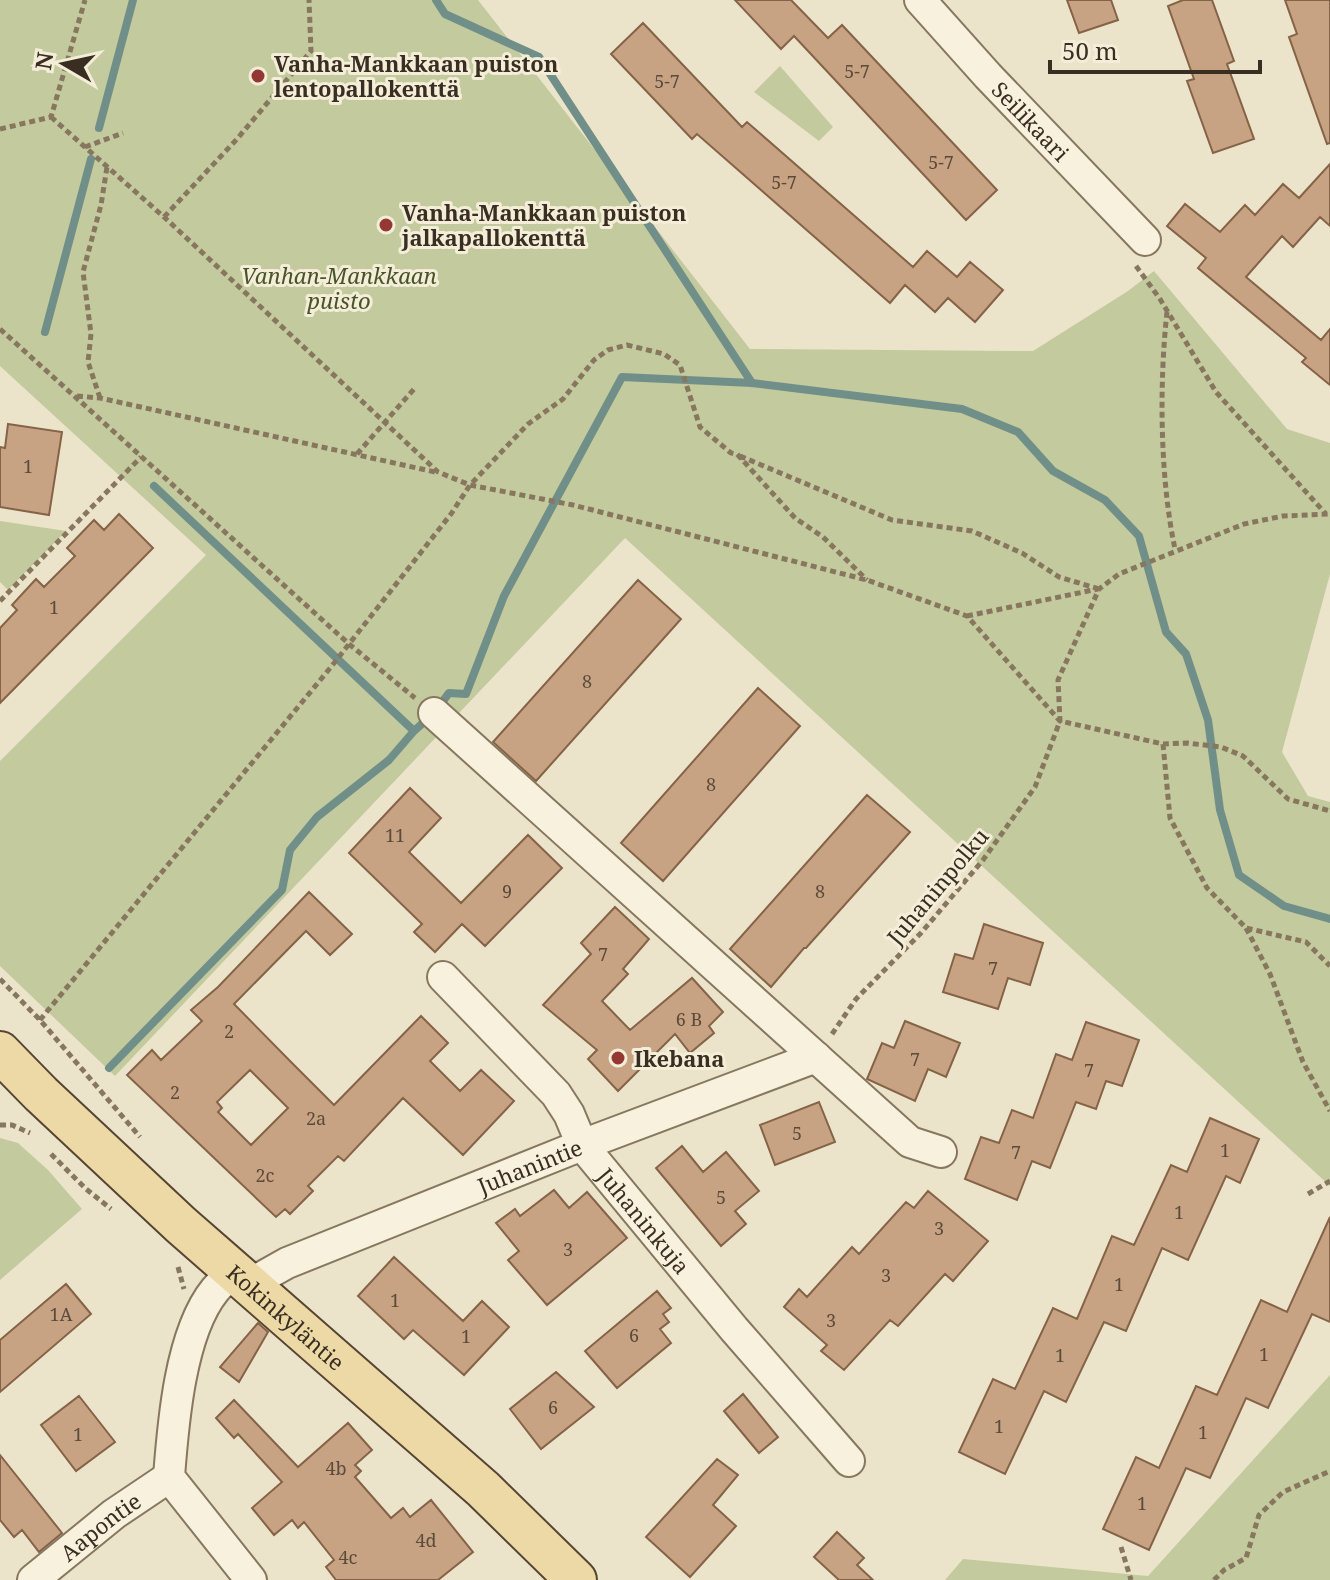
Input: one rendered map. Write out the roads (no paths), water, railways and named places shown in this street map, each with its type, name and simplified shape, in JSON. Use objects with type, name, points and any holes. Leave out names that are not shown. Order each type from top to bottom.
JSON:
[{"type":"main road","name":"Kokinkyläntie","points":[[5,1068],[240,1279],[483,1489],[576,1580]]},
{"type":"street","name":"Seilikaari","points":[[920,0],[1140,252]]},
{"type":"street","points":[[434,713],[910,1142],[941,1152]]},
{"type":"street","name":"Juhaninkuja","points":[[443,977],[556,1094],[569,1114],[582,1145],[734,1329],[849,1461]]},
{"type":"street","name":"Juhanintie","points":[[240,1279],[816,1057]]},
{"type":"street","points":[[240,1279],[215,1290],[193,1335],[182,1373],[169,1477],[251,1580]]},
{"type":"street","name":"Aapontie","points":[[33,1580],[114,1514],[169,1477]]},
{"type":"waterway","points":[[99,128],[133,0]]},
{"type":"waterway","points":[[436,0],[445,14],[539,57],[752,383]]},
{"type":"waterway","points":[[45,332],[91,159]]},
{"type":"waterway","points":[[109,1068],[282,890],[290,850],[317,817],[389,760],[449,693],[466,694],[504,596],[622,377],[752,383],[962,409],[1018,432],[1053,471],[1105,500],[1139,536],[1166,632],[1186,654],[1208,720],[1220,810],[1239,875],[1284,906],[1330,919]]},
{"type":"waterway","points":[[154,486],[414,731]]},
{"type":"place","name":"Vanha-Mankkaan puiston lentopallokenttä","points":[[258,76]]},
{"type":"place","name":"Vanha-Mankkaan puiston jalkapallokenttä","points":[[386,225]]},
{"type":"place","name":"Ikebana","points":[[618,1058]]},
{"type":"park label","name":"Vanhan-Mankkaan puisto","points":[[339,288]]}]
